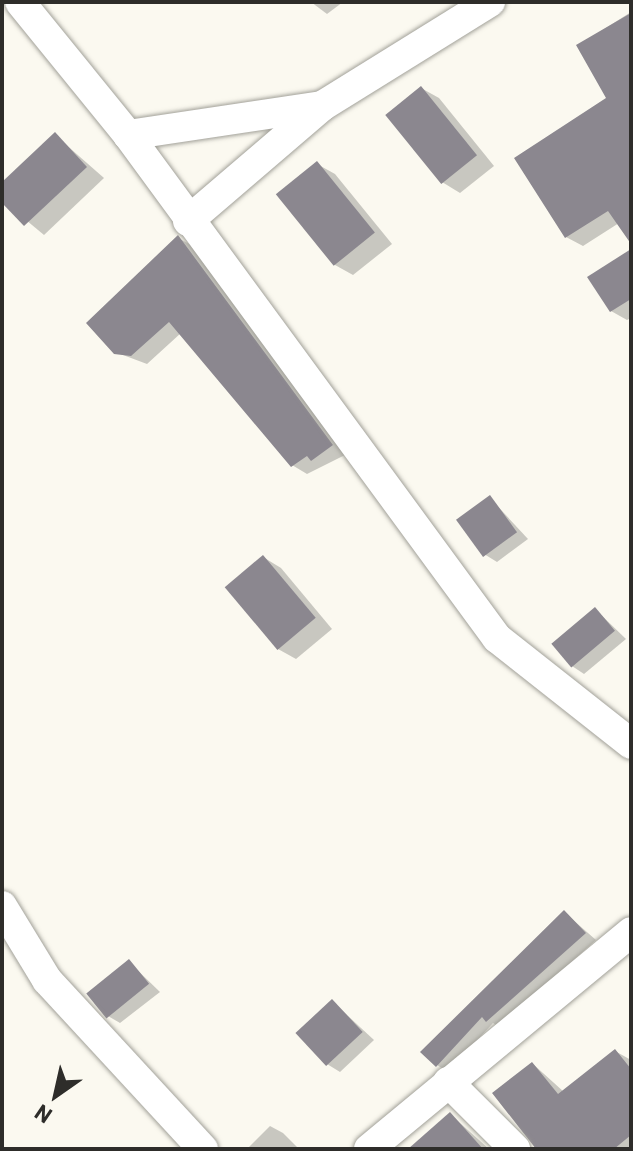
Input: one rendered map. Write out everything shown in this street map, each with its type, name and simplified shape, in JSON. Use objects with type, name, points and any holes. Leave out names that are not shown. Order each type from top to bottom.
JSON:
[{"type":"street","points":[[20,2],[128,135],[188,221],[497,638],[631,744]]},
{"type":"street","points":[[188,221],[322,106],[490,2]]},
{"type":"street","points":[[128,135],[322,106]]},
{"type":"street","points":[[2,906],[47,980],[203,1149]]},
{"type":"street","points":[[369,1149],[631,932]]},
{"type":"street","points":[[448,1082],[515,1149]]},
{"type":"building","points":[[631,13],[631,244],[608,211],[565,238],[514,158],[606,98],[576,45]]},
{"type":"building","points":[[421,86],[477,155],[441,184],[385,115]]},
{"type":"building","points":[[55,132],[87,167],[24,226],[2,203],[2,182]]},
{"type":"building","points":[[317,161],[375,232],[334,266],[276,194]]},
{"type":"building","points":[[178,235],[333,445],[311,461],[307,456],[291,467],[169,322],[131,356],[114,354],[86,323]]},
{"type":"building","points":[[631,249],[631,299],[610,312],[587,277]]},
{"type":"building","points":[[490,495],[517,532],[483,557],[456,520]]},
{"type":"building","points":[[263,555],[316,618],[277,650],[225,587]]},
{"type":"building","points":[[595,607],[615,631],[571,667],[551,644]]},
{"type":"building","points":[[564,910],[586,933],[486,1022],[482,1017],[436,1067],[420,1052]]},
{"type":"building","points":[[129,959],[149,984],[106,1018],[86,994]]},
{"type":"building","points":[[332,999],[363,1032],[326,1066],[295,1033]]},
{"type":"building","points":[[615,1049],[631,1069],[631,1135],[614,1149],[536,1149],[492,1093],[532,1062],[558,1094]]},
{"type":"building","points":[[450,1112],[483,1149],[408,1149]]}]
